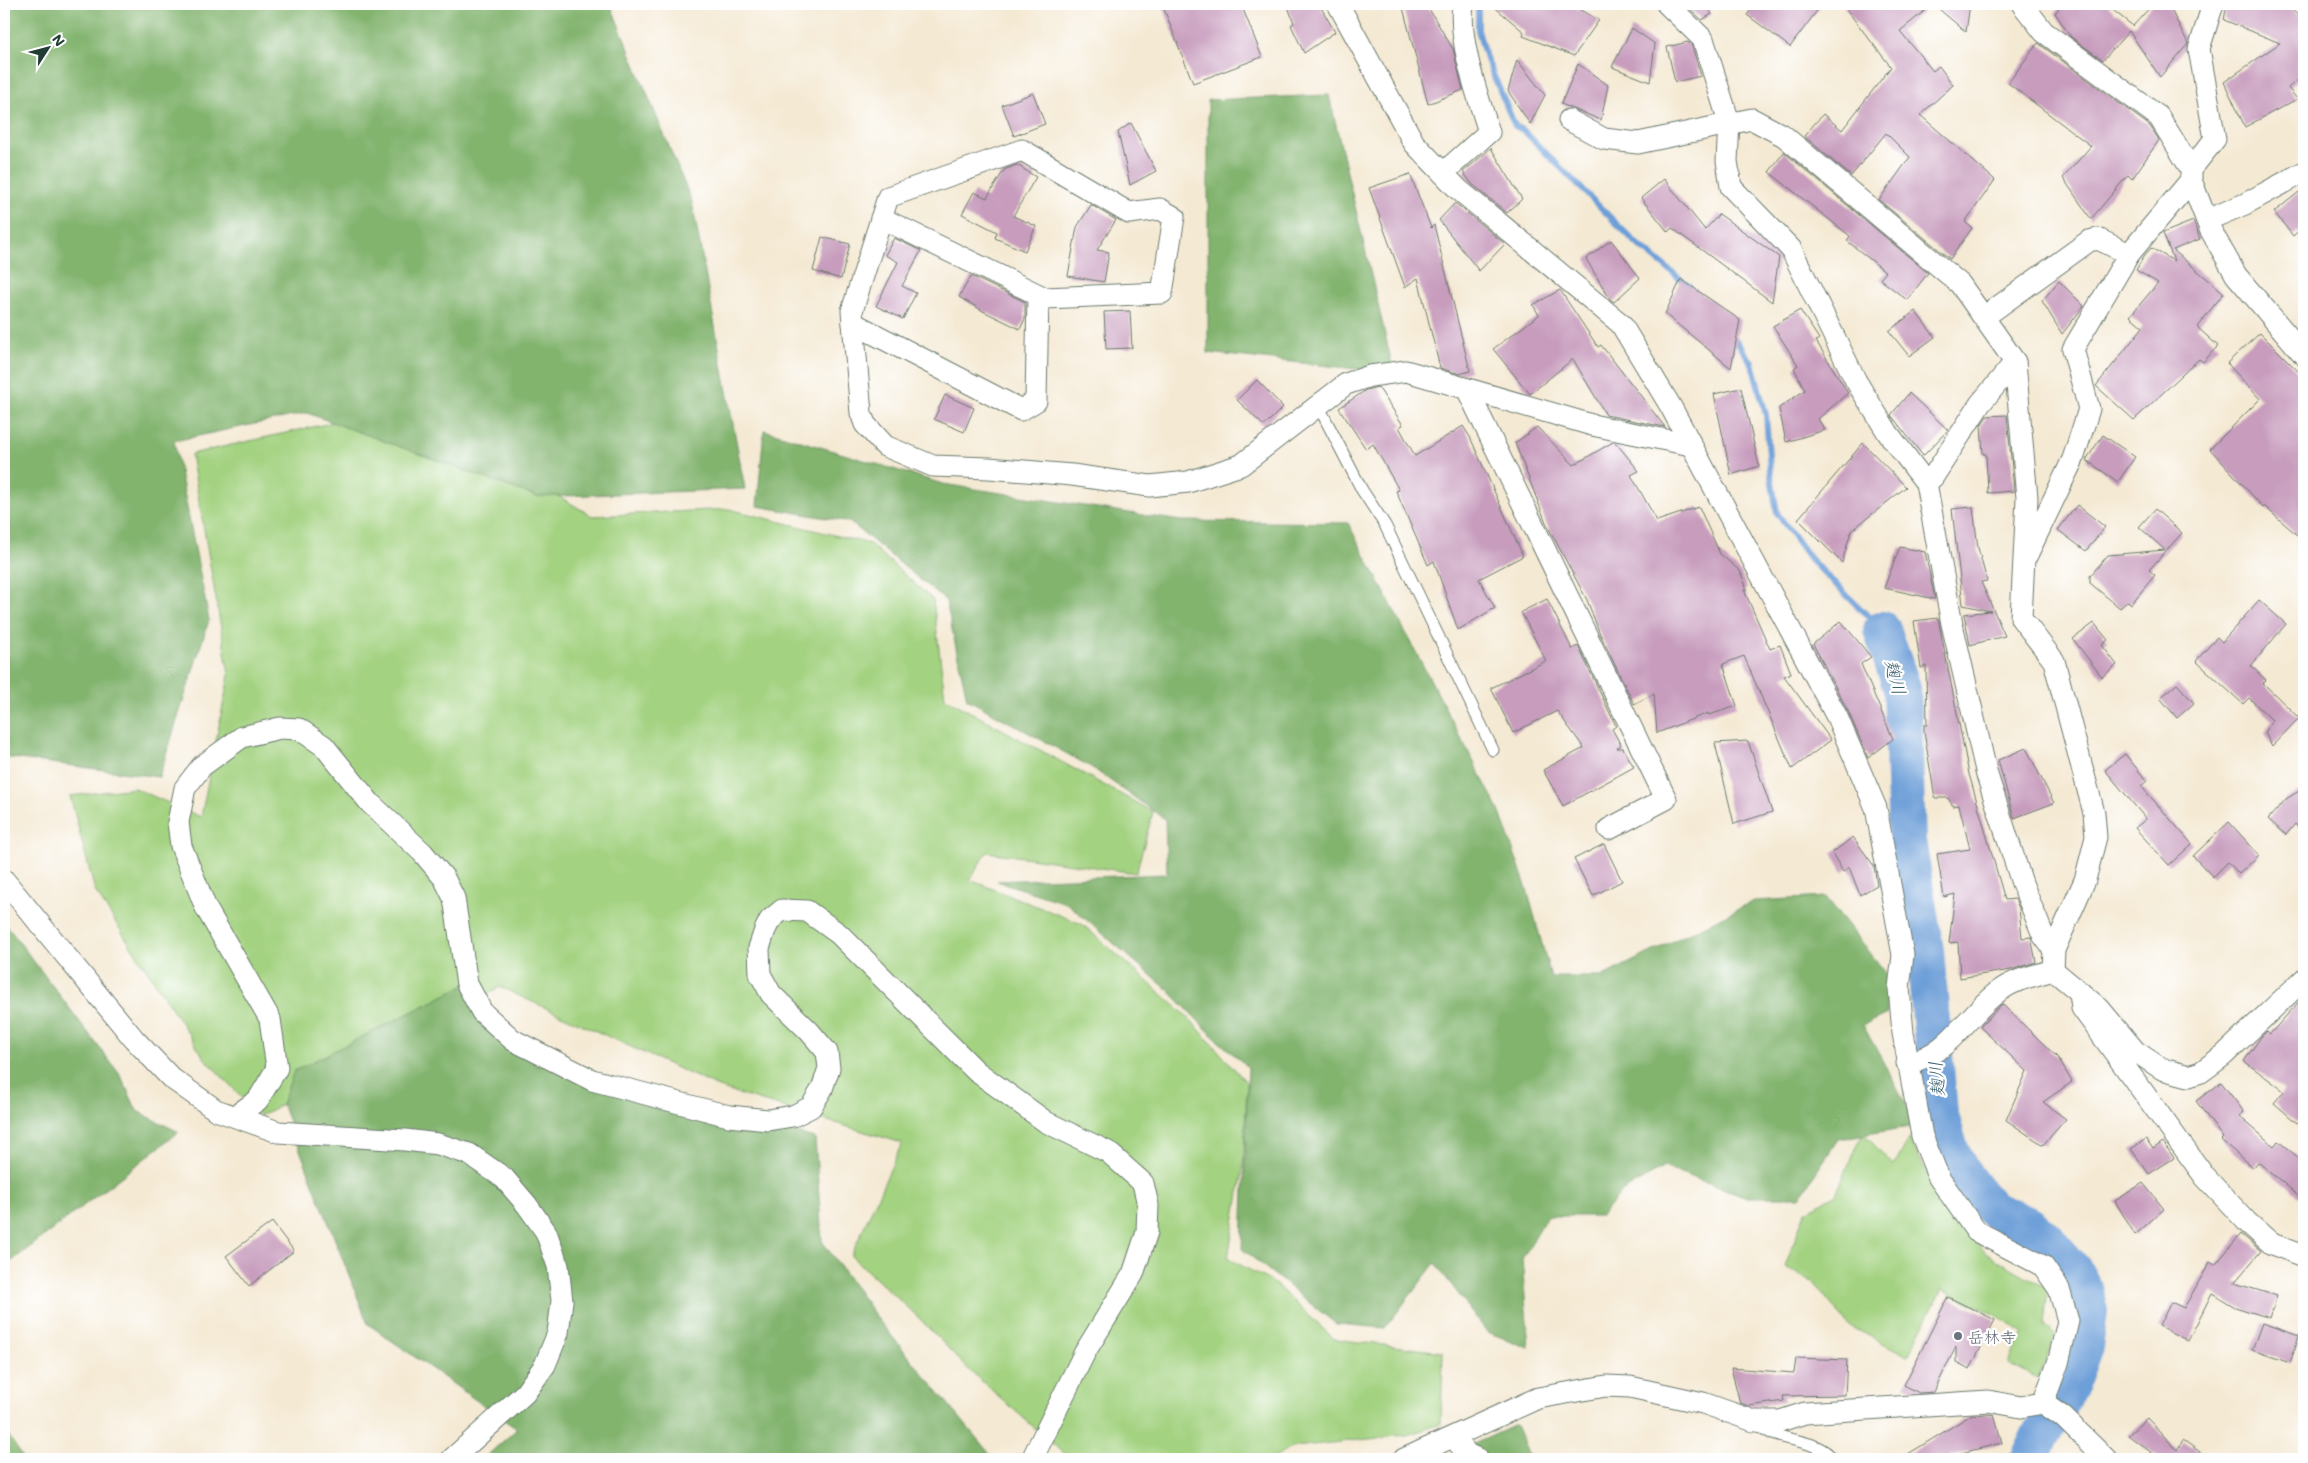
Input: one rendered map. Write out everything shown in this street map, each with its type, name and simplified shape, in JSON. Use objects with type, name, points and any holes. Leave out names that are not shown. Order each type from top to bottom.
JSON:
[{"type":"street","points":[[1338,4],[1414,143],[1458,189],[1621,324],[1692,445],[1837,717],[1876,808],[1903,955],[1899,988],[1922,1136],[1940,1178],[1976,1231],[2043,1266],[2059,1289],[2068,1321],[2058,1362],[2051,1408]]},
{"type":"street","points":[[1443,173],[1489,132],[1471,71],[1461,16],[1463,4]]},
{"type":"street","points":[[1667,4],[1703,39],[1729,122],[1726,161],[1731,187],[1791,249],[1856,381],[1888,434],[1926,483],[1952,624],[1987,775],[2022,883],[2053,960],[2080,992],[2099,1008],[2135,1050],[2162,1069],[2189,1076],[2201,1072],[2224,1056],[2304,979]]},
{"type":"street","points":[[2022,4],[2044,32],[2159,118],[2191,175],[2207,220],[2236,275],[2304,355]]},
{"type":"street","points":[[2022,564],[2074,459],[2089,409],[2073,349],[2129,254],[2191,175],[2215,139],[2199,50],[2213,4]]},
{"type":"street","points":[[1569,120],[1604,139],[1638,143],[1729,122],[1752,119],[1784,136],[1960,284],[2015,362],[2027,498],[2022,564],[2021,618],[2054,661],[2094,813],[2096,837],[2085,880],[2053,960],[1997,992],[1945,1046],[1912,1063]]},
{"type":"street","points":[[881,218],[1045,298],[1162,293],[1174,217],[1160,208],[1128,212],[1022,150],[888,196],[881,218],[852,311],[861,412],[865,424],[885,446],[933,466],[1063,474],[1150,486],[1188,482],[1241,465],[1346,384],[1370,376],[1406,371],[1592,425],[1692,445]]},
{"type":"street","points":[[2207,220],[2245,204],[2304,172]]},
{"type":"street","points":[[1984,317],[2089,241],[2098,239],[2129,254]]},
{"type":"street","points":[[853,323],[1021,410],[1036,401],[1038,295]]},
{"type":"street","points":[[1926,483],[1933,477],[1980,404],[2015,362]]},
{"type":"street","points":[[1467,389],[1666,799],[1609,829]]},
{"type":"street","points":[[241,1112],[258,1100],[277,1068],[270,1019],[206,908],[181,846],[178,822],[185,788],[202,766],[242,737],[280,728],[299,729],[324,746],[370,803],[423,853],[444,878],[454,898],[468,984],[482,1012],[513,1040],[592,1080],[729,1116],[768,1120],[793,1116],[811,1107],[822,1088],[828,1068],[827,1052],[809,1031],[770,994],[760,974],[759,948],[770,920],[782,910],[807,911],[839,934],[976,1071],[1046,1122],[1108,1152],[1143,1182],[1148,1205],[1148,1232],[1133,1274],[1085,1352],[1032,1459]]},
{"type":"street","points":[[4,880],[134,1039],[171,1078],[216,1110],[278,1132],[405,1140],[438,1144],[469,1154],[504,1178],[527,1205],[546,1232],[558,1266],[562,1301],[558,1333],[545,1365],[525,1393],[452,1459]]},
{"type":"street","points":[[2080,992],[2082,1008],[2205,1177],[2248,1223],[2272,1244],[2304,1256]]},
{"type":"street","points":[[1404,1459],[1538,1398],[1606,1386],[1630,1387],[1703,1403],[1754,1421],[1780,1421],[1804,1413],[1988,1401],[2021,1407],[2051,1408],[2106,1459]]},
{"type":"street","points":[[1454,1437],[1467,1454],[1478,1459]]},
{"type":"lane","points":[[1318,405],[1362,490],[1385,525],[1493,750]]},
{"type":"lane","points":[[1754,1421],[1763,1431],[1822,1448],[1834,1459]]},
{"type":"green space","points":[[4,4],[610,4],[692,202],[745,489],[537,497],[307,413],[174,441],[209,620],[159,777],[4,757]]},
{"type":"green space","points":[[1329,95],[1394,373],[1208,353],[1208,100]]},
{"type":"green space","points":[[362,416],[496,459],[592,516],[729,509],[870,544],[933,600],[945,698],[1153,812],[1136,873],[987,852],[970,880],[1082,924],[1189,1018],[1247,1083],[1243,1170],[1228,1258],[1275,1284],[1334,1339],[1443,1352],[1441,1424],[1407,1435],[1293,1447],[1270,1459],[1070,1459],[969,1370],[918,1317],[851,1256],[902,1143],[725,1090],[500,987],[260,1116],[205,1059],[95,891],[70,796],[134,788],[201,817],[229,675],[191,454]]},
{"type":"green space","points":[[764,430],[943,484],[1181,521],[1348,523],[1499,810],[1527,889],[1551,977],[1601,977],[1754,901],[1826,897],[1886,973],[1887,1014],[1863,1025],[1906,1104],[1915,1126],[1838,1139],[1800,1197],[1747,1197],[1664,1167],[1623,1191],[1601,1216],[1547,1216],[1522,1259],[1529,1348],[1487,1332],[1435,1263],[1385,1328],[1336,1324],[1242,1249],[1248,1067],[1217,1040],[1168,990],[1068,904],[997,881],[1167,874],[1165,819],[1091,767],[967,699],[946,601],[850,522],[757,506]]},
{"type":"green space","points":[[4,922],[121,1076],[137,1111],[179,1132],[4,1267]]},
{"type":"green space","points":[[467,984],[495,1038],[702,1109],[815,1138],[822,1241],[880,1322],[994,1459],[483,1459],[517,1429],[368,1324],[282,1104],[294,1071]]},
{"type":"green space","points":[[1863,1133],[1894,1166],[1909,1139],[1949,1212],[1987,1254],[2048,1289],[2044,1325],[2056,1336],[2038,1378],[2008,1363],[2024,1333],[2001,1318],[1942,1289],[1908,1356],[1848,1325],[1814,1283],[1785,1267],[1805,1212],[1836,1194]]},
{"type":"green space","points":[[1516,1425],[1530,1459],[1441,1459]]},
{"type":"green space","points":[[4,1429],[24,1459],[4,1459]]},
{"type":"building","points":[[1162,4],[1241,4],[1262,57],[1193,83]]},
{"type":"building","points":[[1287,4],[1319,4],[1335,32],[1304,53],[1291,25],[1294,23]]},
{"type":"building","points":[[1402,4],[1426,4],[1453,49],[1463,90],[1428,104]]},
{"type":"building","points":[[1491,4],[1569,4],[1599,20],[1574,56],[1523,36],[1524,32]]},
{"type":"building","points":[[1685,4],[1705,4],[1712,14],[1702,20]]},
{"type":"building","points":[[1756,4],[1822,4],[1790,47],[1747,15]]},
{"type":"building","points":[[1842,4],[1933,4],[1900,31],[1933,71],[1939,66],[1953,85],[1920,115],[1995,180],[1965,222],[1972,228],[1950,259],[1879,200],[1910,157],[1886,133],[1851,176],[1804,136],[1823,114],[1842,130],[1891,67]]},
{"type":"building","points":[[1933,4],[1970,4],[1966,32]]},
{"type":"building","points":[[2062,4],[2105,4],[2133,26],[2153,4],[2168,4],[2188,43],[2160,77],[2129,31],[2103,60],[2071,37],[2055,13]]},
{"type":"building","points":[[2227,4],[2286,4],[2304,21],[2304,75],[2288,88],[2297,99],[2245,127],[2224,82],[2280,43],[2224,20]]},
{"type":"building","points":[[1632,28],[1655,44],[1650,82],[1612,67]]},
{"type":"building","points":[[1688,42],[1692,46],[1701,76],[1675,82],[1667,47]]},
{"type":"building","points":[[2038,43],[2150,126],[2159,140],[2132,179],[2128,175],[2091,219],[2063,178],[2091,146],[2008,83]]},
{"type":"building","points":[[1517,60],[1545,95],[1530,124],[1508,91]]},
{"type":"building","points":[[1578,64],[1608,85],[1601,120],[1561,104]]},
{"type":"building","points":[[1033,93],[1045,124],[1014,136],[1002,105]]},
{"type":"building","points":[[1131,123],[1156,171],[1130,185],[1118,132]]},
{"type":"building","points":[[1491,148],[1522,199],[1507,213],[1472,184],[1463,172]]},
{"type":"building","points":[[1784,152],[1928,273],[1907,300],[1880,279],[1886,272],[1847,241],[1850,236],[1769,172]]},
{"type":"building","points":[[1017,165],[1036,177],[1013,216],[1036,226],[1025,251],[995,238],[997,232],[962,214],[974,192],[987,198],[1004,170]]},
{"type":"building","points":[[1410,174],[1431,228],[1434,225],[1470,371],[1460,374],[1440,368],[1418,278],[1405,287],[1369,188]]},
{"type":"building","points":[[1664,179],[1705,230],[1719,214],[1779,257],[1772,302],[1672,228],[1668,232],[1641,198]]},
{"type":"building","points":[[2304,188],[2304,226],[2293,236],[2274,212]]},
{"type":"building","points":[[1455,203],[1505,244],[1479,271],[1439,220]]},
{"type":"building","points":[[1091,205],[1116,220],[1097,250],[1109,252],[1104,282],[1068,276],[1077,227]]},
{"type":"building","points":[[2193,221],[2200,239],[2173,250],[2224,293],[2197,327],[2218,346],[2203,362],[2199,359],[2134,420],[2096,386],[2143,327],[2130,316],[2158,283],[2136,270],[2144,256],[2151,248],[2174,261],[2163,233]]},
{"type":"building","points":[[822,237],[850,244],[841,279],[813,271]]},
{"type":"building","points":[[894,238],[921,251],[902,286],[916,293],[903,319],[876,306],[898,262],[885,255]]},
{"type":"building","points":[[1611,240],[1640,278],[1614,302],[1610,299],[1586,259]]},
{"type":"building","points":[[971,276],[1025,302],[1025,319],[1020,329],[959,297]]},
{"type":"building","points":[[1681,279],[1740,320],[1731,368],[1665,314]]},
{"type":"building","points":[[2059,281],[2084,306],[2062,334],[2042,301]]},
{"type":"building","points":[[1560,290],[1598,347],[1601,345],[1665,427],[1606,415],[1573,359],[1530,394],[1493,349],[1539,315],[1533,305]]},
{"type":"building","points":[[1800,310],[1819,339],[1816,341],[1848,393],[1818,419],[1825,430],[1786,442],[1779,408],[1805,390],[1794,368],[1798,365],[1773,326]]},
{"type":"building","points":[[1130,311],[1132,348],[1106,349],[1104,312]]},
{"type":"building","points":[[1915,311],[1935,337],[1909,356],[1889,331]]},
{"type":"building","points":[[2260,333],[2304,377],[2304,541],[2263,507],[2210,449],[2260,399],[2227,363]]},
{"type":"building","points":[[1257,380],[1283,407],[1264,426],[1237,400]]},
{"type":"building","points":[[1378,387],[1403,425],[1399,427],[1415,456],[1463,426],[1470,437],[1523,556],[1479,579],[1495,608],[1458,630],[1434,561],[1428,565],[1396,491],[1399,490],[1373,444],[1366,449],[1339,408],[1366,390]]},
{"type":"building","points":[[1741,388],[1759,466],[1731,475],[1714,394]]},
{"type":"building","points":[[1909,393],[1948,430],[1923,456],[1891,415]]},
{"type":"building","points":[[945,395],[974,408],[964,432],[934,419]]},
{"type":"building","points":[[2007,415],[2014,491],[1988,493],[1986,454],[1983,454],[1981,425],[1987,416]]},
{"type":"building","points":[[1537,427],[1574,465],[1613,442],[1616,443],[1639,471],[1631,475],[1657,521],[1699,507],[1720,554],[1740,571],[1747,589],[1744,590],[1770,649],[1780,645],[1791,673],[1784,676],[1831,740],[1792,769],[1744,656],[1723,664],[1737,706],[1709,715],[1708,713],[1657,733],[1654,694],[1634,704],[1600,634],[1587,600],[1547,525],[1515,443]]},
{"type":"building","points":[[2103,435],[2135,457],[2118,482],[2086,460]]},
{"type":"building","points":[[1863,443],[1906,487],[1851,531],[1842,563],[1798,519]]},
{"type":"building","points":[[2077,505],[2105,527],[2086,551],[2058,530]]},
{"type":"building","points":[[1973,507],[1978,548],[1987,581],[1981,582],[2005,636],[1970,645],[1964,614],[1991,611],[1963,605],[1952,509]]},
{"type":"building","points":[[2155,509],[2182,533],[2149,570],[2155,575],[2131,604],[2128,601],[2120,608],[2090,583],[2090,576],[2108,555],[2165,550],[2139,527]]},
{"type":"building","points":[[1900,547],[1925,552],[1935,599],[1884,588]]},
{"type":"building","points":[[1547,599],[1572,649],[1578,646],[1616,726],[1612,729],[1621,745],[1617,748],[1623,748],[1634,767],[1563,806],[1543,770],[1584,748],[1557,711],[1513,733],[1491,688],[1546,661],[1521,612]]},
{"type":"building","points":[[2259,600],[2286,624],[2251,666],[2266,680],[2263,683],[2299,718],[2272,746],[2265,733],[2272,720],[2249,698],[2243,704],[2196,661],[2217,637],[2222,642]]},
{"type":"building","points":[[1938,618],[1969,774],[2005,900],[2015,899],[2019,908],[2022,938],[2031,937],[2036,962],[2011,970],[1960,978],[1958,942],[1949,943],[1955,894],[1944,897],[1937,854],[1970,849],[1959,805],[1953,806],[1948,798],[1935,798],[1924,732],[1924,725],[1927,725],[1926,666],[1921,668],[1914,621]]},
{"type":"building","points":[[1841,621],[1871,657],[1861,664],[1893,739],[1868,758],[1848,711],[1813,644]]},
{"type":"building","points":[[2094,623],[2108,640],[2102,645],[2117,665],[2102,677],[2073,639]]},
{"type":"building","points":[[2177,684],[2194,703],[2177,718],[2160,698]]},
{"type":"building","points":[[1748,741],[1772,812],[1734,824],[1715,743]]},
{"type":"building","points":[[2026,748],[2054,803],[2014,818],[1998,760]]},
{"type":"building","points":[[2125,754],[2147,781],[2141,786],[2192,844],[2169,865],[2135,828],[2146,819],[2105,770]]},
{"type":"building","points":[[2304,788],[2304,833],[2295,824],[2286,835],[2268,819],[2286,799]]},
{"type":"building","points":[[2229,822],[2259,855],[2239,874],[2228,862],[2213,877],[2193,856]]},
{"type":"building","points":[[1853,837],[1874,866],[1877,885],[1860,895],[1849,867],[1843,872],[1832,853]]},
{"type":"building","points":[[1604,844],[1622,881],[1593,896],[1574,859]]},
{"type":"building","points":[[2304,996],[2304,1115],[2297,1123],[2274,1103],[2284,1091],[2244,1061],[2261,1037],[2267,1031],[2270,1034]]},
{"type":"building","points":[[2002,1004],[2058,1058],[2072,1082],[2043,1102],[2066,1119],[2043,1145],[2006,1120],[2027,1071],[1980,1027]]},
{"type":"building","points":[[2221,1082],[2244,1112],[2239,1116],[2274,1146],[2278,1141],[2304,1162],[2304,1200],[2258,1162],[2253,1168],[2221,1140],[2223,1138],[2196,1101]]},
{"type":"building","points":[[2146,1139],[2153,1149],[2163,1142],[2174,1158],[2149,1174],[2131,1149]]},
{"type":"building","points":[[2143,1183],[2164,1209],[2135,1235],[2115,1201]]},
{"type":"building","points":[[272,1222],[294,1251],[249,1286],[226,1256]]},
{"type":"building","points":[[2241,1234],[2261,1251],[2234,1283],[2277,1296],[2270,1318],[2235,1307],[2212,1293],[2188,1341],[2159,1326],[2171,1302],[2184,1308],[2210,1262],[2215,1265]]},
{"type":"building","name":"岳林寺","points":[[1948,1297],[1995,1320],[1970,1369],[1956,1362],[1956,1346],[1934,1392],[1919,1393],[1904,1385]]},
{"type":"building","points":[[2262,1323],[2299,1336],[2290,1363],[2252,1350]]},
{"type":"building","points":[[1796,1358],[1847,1360],[1845,1395],[1783,1396],[1784,1401],[1749,1406],[1740,1403],[1731,1368],[1794,1373]]},
{"type":"building","points":[[1971,1415],[1994,1415],[2002,1443],[1949,1456],[1951,1459],[1900,1459]]},
{"type":"building","points":[[2147,1418],[2177,1450],[2183,1440],[2210,1459],[2160,1459],[2128,1435]]},
{"type":"waterway","points":[[1478,4],[1478,30],[1485,55],[1515,126],[1523,130],[1635,242],[1689,286]]},
{"type":"waterway","points":[[1732,335],[1752,363],[1766,415],[1770,470],[1777,513],[1810,559],[1882,630]]},
{"type":"waterway","name":"麹川","points":[[1882,630],[1902,688],[1907,841],[1925,951],[1939,1113],[1950,1150],[1961,1172],[1981,1198],[1997,1212],[2032,1227],[2073,1270],[2083,1288],[2089,1311],[2084,1346],[2071,1381],[2028,1459]]},
{"type":"place","name":"岳林寺","points":[[1958,1336]]}]
